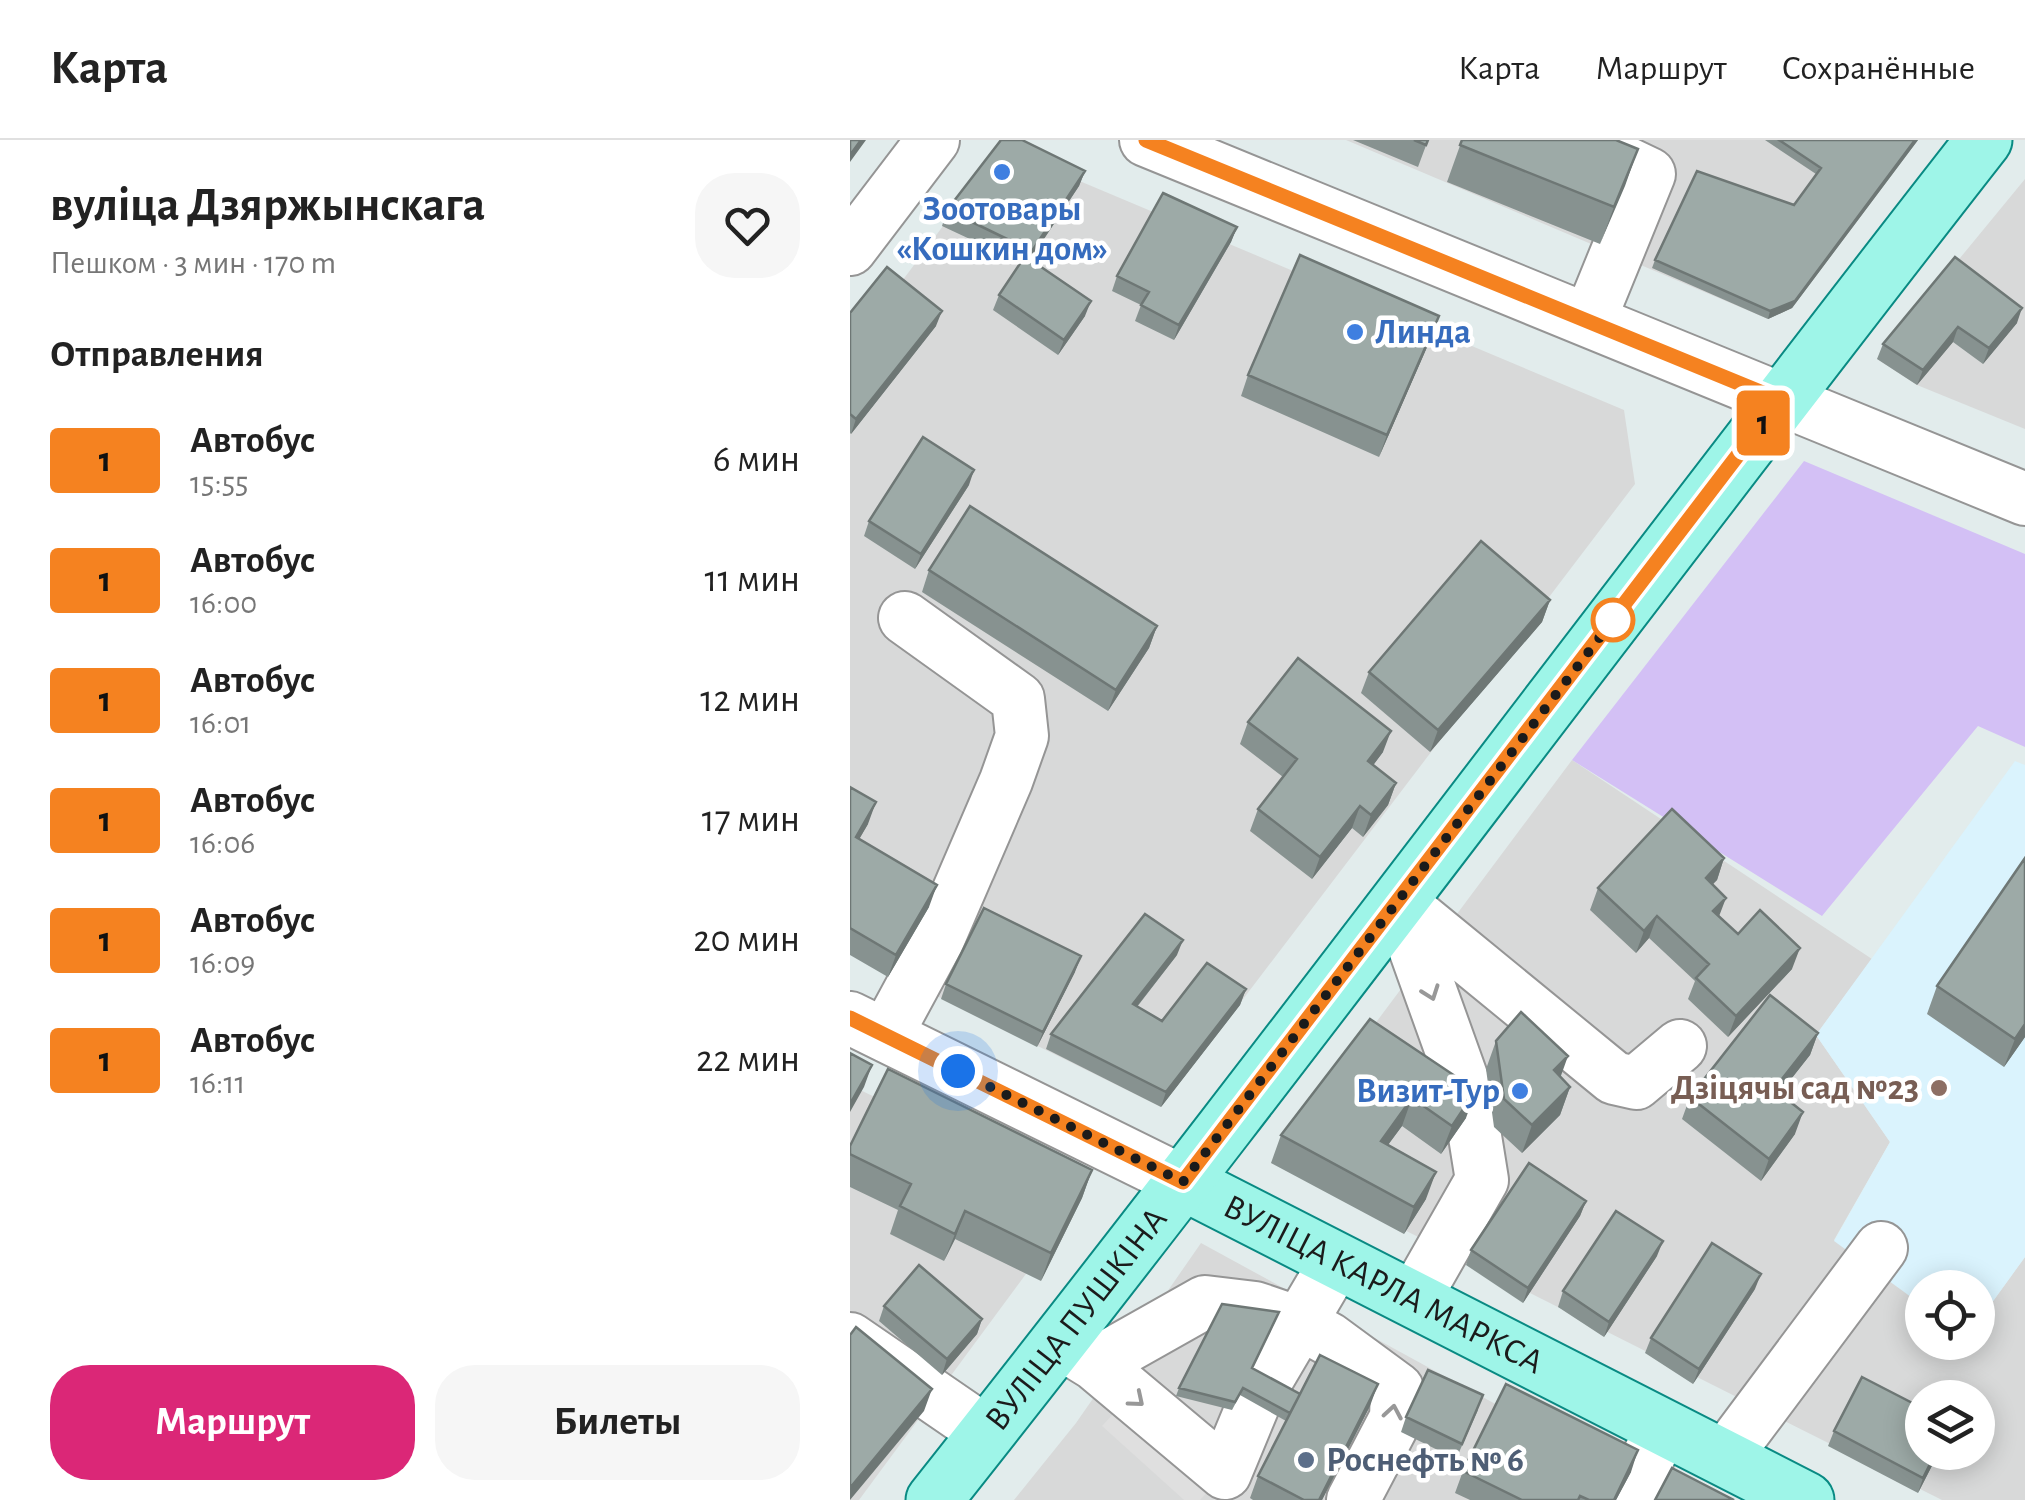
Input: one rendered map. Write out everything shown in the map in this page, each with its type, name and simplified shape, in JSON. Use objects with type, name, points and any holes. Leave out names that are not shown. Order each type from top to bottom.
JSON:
[{"type":"main road","name":"ВУЛІЦА ПУШКІНА","points":[[934,1500],[987,1433],[1077,1353],[1183,1182],[1780,400],[1984,140]]},
{"type":"main road","name":"ВУЛІЦА КАРЛА МАРКСА","points":[[1183,1182],[1806,1500]]},
{"type":"street","points":[[850,249],[932,140]]},
{"type":"street","points":[[1146,140],[2025,499]]},
{"type":"street","points":[[1578,140],[1648,174],[1589,321]]},
{"type":"street","points":[[868,1026],[938,939],[1022,736],[1018,698],[905,618]]},
{"type":"street","points":[[1398,901],[1614,1078],[1636,1083],[1680,1046]]},
{"type":"street","points":[[1398,901],[1468,1099],[1482,1180],[1414,1300]]},
{"type":"street","name":"ВУЛІЦА КАРЛА МАРКСА","points":[[868,1026],[1183,1182]]},
{"type":"street","points":[[1724,1458],[1881,1248]]},
{"type":"street","points":[[1337,1260],[1302,1324],[1259,1394],[1224,1487],[1077,1353],[1205,1302],[1255,1308],[1302,1324],[1329,1339],[1396,1389],[1396,1418],[1353,1500]]},
{"type":"street","points":[[850,1339],[987,1433]]},
{"type":"street","points":[[1627,1500],[1663,1427]]},
{"type":"shaded area","points":[[1346,140],[1917,140],[1792,308],[1768,319]]},
{"type":"shaded area","points":[[1001,148],[1624,410],[1635,484],[1161,1107],[850,953],[850,351]]},
{"type":"shaded area","points":[[2025,179],[2025,429],[1917,385],[1877,359]]},
{"type":"shaded area","points":[[1804,461],[2025,554],[2025,747],[1978,726],[1822,916],[1572,760]]},
{"type":"shaded area","points":[[1572,760],[1872,959],[1816,1035],[1890,1142],[1834,1240],[1905,1292],[1905,1360],[1995,1360],[1995,1298],[2025,1257],[2025,1500],[1942,1500],[1271,1163]]},
{"type":"shaded area","name":"Дзіцячы сад №23","points":[[2015,761],[2025,765],[2025,1257],[1995,1298],[1995,1270],[1905,1270],[1905,1293],[1834,1241],[1890,1142],[1816,1035]]},
{"type":"shaded area","points":[[850,1085],[1082,1198],[859,1500],[850,1500]]},
{"type":"shaded area","points":[[1201,1243],[1671,1500],[1014,1500],[1076,1423]]},
{"type":"shaded area","points":[[1123,1403],[1214,1485],[1200,1500],[1184,1500],[1102,1426]]},
{"type":"building","points":[[850,140],[861,140],[850,155]]},
{"type":"building","points":[[1001,140],[1022,140],[1085,171],[1032,251],[947,210]]},
{"type":"building","points":[[1462,140],[1616,140],[1638,149],[1614,207],[1460,145]]},
{"type":"building","points":[[1779,140],[1915,140],[1795,301],[1770,311],[1655,260],[1697,171],[1794,205],[1821,168]]},
{"type":"building","points":[[1163,193],[1237,227],[1179,325],[1141,305],[1149,292],[1117,276]]},
{"type":"building","points":[[1300,255],[1439,316],[1387,435],[1248,375]]},
{"type":"building","points":[[1025,256],[1091,301],[1064,340],[999,295]]},
{"type":"building","points":[[1955,257],[2022,308],[1989,348],[1958,327],[1923,370],[1883,344]]},
{"type":"building","points":[[887,267],[942,311],[856,419],[850,414],[850,313]]},
{"type":"building","points":[[923,437],[974,470],[921,554],[869,521]]},
{"type":"building","points":[[970,506],[1157,626],[1116,690],[929,570]]},
{"type":"building","points":[[1481,541],[1550,600],[1438,730],[1369,672]]},
{"type":"building","points":[[1298,658],[1391,731],[1368,761],[1396,783],[1371,815],[1360,806],[1320,857],[1258,809],[1297,759],[1248,722]]},
{"type":"building","points":[[850,787],[876,802],[856,837],[937,885],[896,955],[850,928]]},
{"type":"building","points":[[1672,809],[1724,858],[1706,878],[1726,898],[1713,911],[1738,934],[1760,910],[1800,948],[1736,1016],[1696,978],[1709,964],[1657,916],[1644,931],[1598,888]]},
{"type":"building","points":[[2025,858],[2025,1024],[2015,1039],[1937,986]]},
{"type":"building","points":[[984,908],[1081,956],[1043,1032],[946,984]]},
{"type":"building","points":[[1145,914],[1183,940],[1133,1004],[1162,1021],[1207,963],[1246,989],[1166,1092],[1051,1034]]},
{"type":"building","points":[[1770,995],[1818,1033],[1774,1089],[1803,1112],[1769,1159],[1690,1097]]},
{"type":"building","points":[[1521,1012],[1568,1056],[1554,1070],[1570,1087],[1532,1125],[1504,1099],[1496,1041]]},
{"type":"building","points":[[1370,1019],[1476,1090],[1452,1126],[1412,1098],[1381,1141],[1436,1172],[1414,1207],[1281,1135]]},
{"type":"building","points":[[850,1053],[872,1065],[850,1104]]},
{"type":"building","points":[[888,1069],[1092,1170],[1051,1253],[965,1211],[955,1234],[900,1206],[911,1184],[850,1154],[850,1146]]},
{"type":"building","points":[[1529,1163],[1586,1201],[1528,1288],[1471,1250]]},
{"type":"building","points":[[1616,1211],[1663,1241],[1609,1322],[1563,1291]]},
{"type":"building","points":[[1712,1243],[1761,1274],[1699,1369],[1651,1338]]},
{"type":"building","points":[[919,1265],[982,1319],[947,1359],[884,1306]]},
{"type":"building","points":[[1222,1304],[1279,1312],[1252,1368],[1300,1394],[1290,1413],[1243,1388],[1235,1402],[1179,1388]]},
{"type":"building","points":[[856,1327],[932,1389],[850,1488],[850,1335]]},
{"type":"building","name":"Роснефть № 6","points":[[1320,1355],[1378,1384],[1319,1500],[1304,1500],[1258,1476]]},
{"type":"building","points":[[1428,1370],[1483,1395],[1462,1444],[1406,1417]]},
{"type":"building","points":[[1862,1377],[1905,1399],[1905,1468],[1834,1431]]},
{"type":"building","points":[[1506,1384],[1638,1450],[1614,1500],[1580,1496],[1578,1500],[1522,1500],[1463,1471]]},
{"type":"building","points":[[1672,1468],[1734,1500],[1655,1500]]},
{"type":"building","points":[[1908,1470],[1927,1470],[1923,1478]]},
{"type":"bus line","name":"1","points":[[850,1018],[1183,1182],[1780,400],[1146,140]]},
{"type":"place","name":"Зоотовары «Кошкин дом»","points":[[1002,172]]},
{"type":"place","name":"Линда","points":[[1355,332]]},
{"type":"place","name":"Дзіцячы сад №23","points":[[1939,1088]]},
{"type":"place","name":"Визит-Тур","points":[[1520,1091]]},
{"type":"place","name":"Роснефть № 6","points":[[1306,1460]]},
{"type":"route","points":[[958,1071],[1183,1182],[1613,620]]}]
